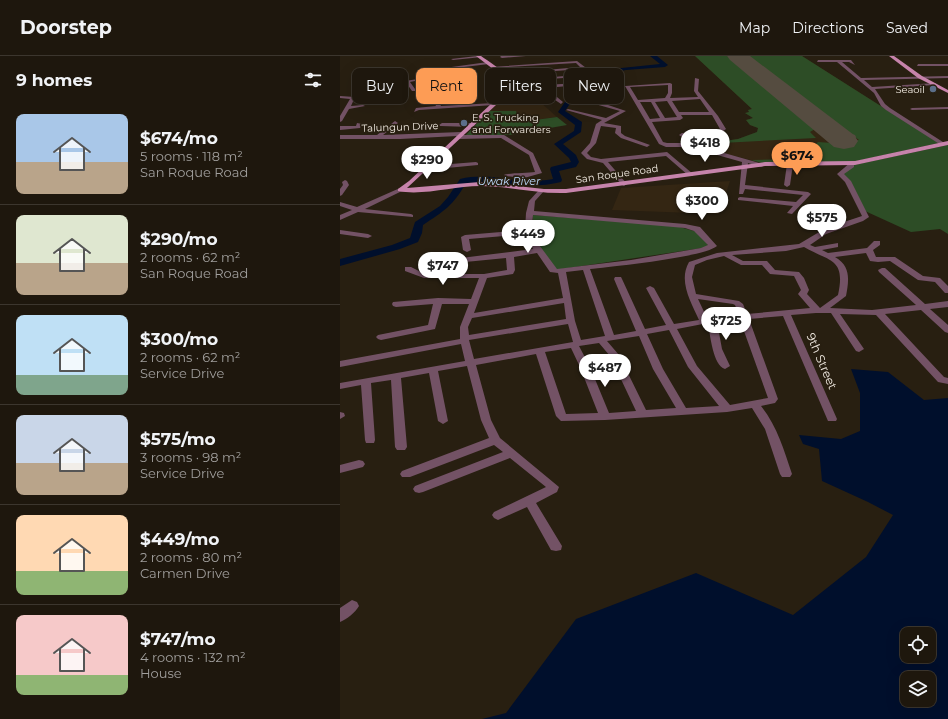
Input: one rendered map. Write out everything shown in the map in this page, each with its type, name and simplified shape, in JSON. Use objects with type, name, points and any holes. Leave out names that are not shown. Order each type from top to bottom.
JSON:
[{"type":"main road","points":[[891,56],[921,77],[948,92]]},
{"type":"main road","points":[[483,58],[493,67]]},
{"type":"main road","points":[[400,190],[426,168],[494,104]]},
{"type":"main road","name":"San Roque Road","points":[[400,190],[487,184],[541,191],[566,191],[691,175],[745,163],[761,165],[851,164],[946,144]]},
{"type":"street","points":[[500,57],[524,56]]},
{"type":"street","points":[[500,57],[508,60]]},
{"type":"street","points":[[453,59],[483,58]]},
{"type":"street","points":[[443,68],[483,58]]},
{"type":"street","points":[[548,58],[550,63]]},
{"type":"street","points":[[826,66],[816,60],[850,61],[854,64]]},
{"type":"street","points":[[838,61],[876,92],[883,105],[888,109],[946,144]]},
{"type":"street","points":[[493,67],[577,62],[584,68]]},
{"type":"street","points":[[908,68],[920,68],[916,64],[948,65]]},
{"type":"street","points":[[859,79],[948,77]]},
{"type":"street","points":[[682,135],[722,131],[723,128],[696,90],[697,79]]},
{"type":"street","points":[[648,121],[680,118],[667,97],[670,93],[671,82],[627,85],[636,94],[637,101],[648,121],[661,144],[689,145],[745,163],[740,202],[798,204]]},
{"type":"street","points":[[871,88],[948,82]]},
{"type":"street","points":[[663,94],[687,93]]},
{"type":"street","points":[[340,97],[353,97],[340,120]]},
{"type":"street","points":[[556,98],[562,102]]},
{"type":"street","points":[[637,101],[701,98]]},
{"type":"street","points":[[652,100],[666,120],[673,125]]},
{"type":"street","points":[[415,104],[494,104]]},
{"type":"street","points":[[601,104],[624,110],[599,124],[593,143],[584,153],[589,158],[608,164],[624,184]]},
{"type":"street","points":[[583,113],[616,104]]},
{"type":"street","points":[[416,111],[418,109],[438,105]]},
{"type":"street","points":[[347,108],[363,106]]},
{"type":"street","points":[[912,109],[948,108]]},
{"type":"street","points":[[568,110],[606,120]]},
{"type":"street","points":[[677,114],[712,112]]},
{"type":"street","points":[[378,137],[395,123]]},
{"type":"street","points":[[340,128],[358,127],[359,124]]},
{"type":"street","points":[[599,124],[619,127],[618,133],[623,137],[637,143],[647,145]]},
{"type":"street","points":[[442,125],[472,125]]},
{"type":"street","points":[[677,130],[689,145]]},
{"type":"street","name":"Talungun Drive","points":[[340,137],[460,135],[502,136],[531,154],[539,173],[524,176],[507,175]]},
{"type":"street","points":[[602,161],[667,154],[691,175]]},
{"type":"street","points":[[426,168],[476,164]]},
{"type":"street","points":[[787,185],[790,164]]},
{"type":"street","points":[[725,366],[717,349],[708,321],[693,296],[688,276],[688,269],[692,264],[706,258],[805,245],[818,235],[830,229],[863,219],[866,216],[848,181],[840,174],[851,167],[851,164]]},
{"type":"street","points":[[340,194],[346,185],[345,182]]},
{"type":"street","points":[[743,187],[808,194],[790,213]]},
{"type":"street","name":"San Roque Road","points":[[340,218],[400,190]]},
{"type":"street","points":[[541,191],[532,201],[529,213],[529,232],[532,243],[539,250],[553,270],[562,271],[586,268],[703,250],[713,246]]},
{"type":"street","points":[[340,204],[358,210],[411,216]]},
{"type":"street","points":[[529,213],[685,226],[698,229],[713,246],[741,263],[764,263],[773,272],[796,274],[800,278],[805,290],[802,294],[819,310]]},
{"type":"street","points":[[464,228],[467,250]]},
{"type":"street","points":[[340,232],[368,236]]},
{"type":"street","points":[[465,237],[529,232]]},
{"type":"street","points":[[340,239],[351,234]]},
{"type":"street","points":[[829,256],[868,250],[877,243]]},
{"type":"street","points":[[805,245],[813,250],[829,256],[839,263],[844,274],[845,279],[842,296],[819,310]]},
{"type":"street","points":[[813,250],[835,245]]},
{"type":"street","points":[[444,262],[510,255],[539,250]]},
{"type":"street","points":[[868,250],[875,260],[892,259],[922,278],[937,280],[948,291]]},
{"type":"street","points":[[408,269],[424,276],[484,276],[510,272],[510,255]]},
{"type":"street","points":[[586,268],[606,340],[643,414]]},
{"type":"street","points":[[882,270],[948,330]]},
{"type":"street","points":[[562,271],[576,345],[605,417]]},
{"type":"street","points":[[484,276],[464,327],[464,340],[486,420],[490,432],[495,440],[554,489],[498,515]]},
{"type":"street","points":[[618,279],[658,368],[683,411]]},
{"type":"street","points":[[650,288],[662,307],[693,367],[727,409]]},
{"type":"street","points":[[540,351],[563,418],[569,420],[727,409],[766,403],[773,399],[738,302],[693,296]]},
{"type":"street","points":[[469,316],[568,300]]},
{"type":"street","points":[[396,304],[438,301],[474,301]]},
{"type":"street","points":[[381,337],[432,327],[438,301]]},
{"type":"street","points":[[340,386],[708,321],[819,310],[866,313],[948,304]]},
{"type":"street","points":[[834,311],[859,349]]},
{"type":"street","points":[[878,312],[941,380],[948,381]]},
{"type":"street","name":"9th Street","points":[[786,313],[832,419]]},
{"type":"street","points":[[340,364],[571,321]]},
{"type":"street","points":[[433,370],[443,421]]},
{"type":"street","points":[[396,376],[401,447]]},
{"type":"street","points":[[366,381],[370,440]]},
{"type":"street","points":[[755,405],[768,424],[778,448],[786,474]]},
{"type":"street","points":[[406,474],[495,440]]},
{"type":"street","points":[[419,489],[511,453]]},
{"type":"street","points":[[340,469],[359,464]]},
{"type":"street","points":[[529,501],[556,546]]},
{"type":"street","points":[[340,616],[352,606]]},
{"type":"shaded area","points":[[695,56],[802,56],[939,143],[762,163],[692,145],[738,139],[757,132],[758,128],[750,125],[746,120],[753,118],[745,113],[752,109]]},
{"type":"shaded area","points":[[496,104],[542,104],[557,117],[520,122],[489,111]]},
{"type":"shaded area","points":[[730,181],[719,214],[612,210],[621,188]]},
{"type":"green space","points":[[695,56],[727,56],[815,129],[810,132],[816,138],[703,144],[738,139],[757,132],[758,128],[750,125],[746,120],[753,118],[745,113],[752,109]]},
{"type":"green space","points":[[748,56],[802,56],[939,143],[852,162],[762,163],[751,160],[796,159],[804,155],[818,142],[832,143],[859,140]]},
{"type":"green space","points":[[489,111],[516,111],[520,122],[557,117],[567,125],[510,135],[465,136]]},
{"type":"green space","points":[[948,145],[948,234],[940,229],[911,232],[865,211],[843,174],[854,165]]},
{"type":"green space","points":[[533,215],[676,226],[701,233],[709,247],[555,270],[532,238]]},
{"type":"water","points":[[851,369],[888,372],[924,400],[948,398],[948,719],[482,719],[506,713],[576,619],[696,573],[793,615],[866,557],[893,515],[822,481],[819,449],[803,444],[799,435],[841,439],[860,431],[860,393]]},
{"type":"waterway","name":"Uwak River","points":[[340,263],[396,247],[414,240],[417,233],[418,224],[443,208],[452,199],[463,181],[494,180],[543,183],[558,180],[554,169],[573,165],[575,162],[573,157],[558,144],[577,132],[579,124],[561,112],[568,102],[575,86],[619,83],[611,78],[608,72],[612,70],[665,65],[653,56]]},
{"type":"taxiway","points":[[832,131],[851,137],[834,137]]},
{"type":"runway","points":[[737,56],[844,141]]},
{"type":"place","name":"Seaoil","points":[[933,89]]},
{"type":"place","name":"E. S. Trucking and Forwarders","points":[[464,123]]}]
